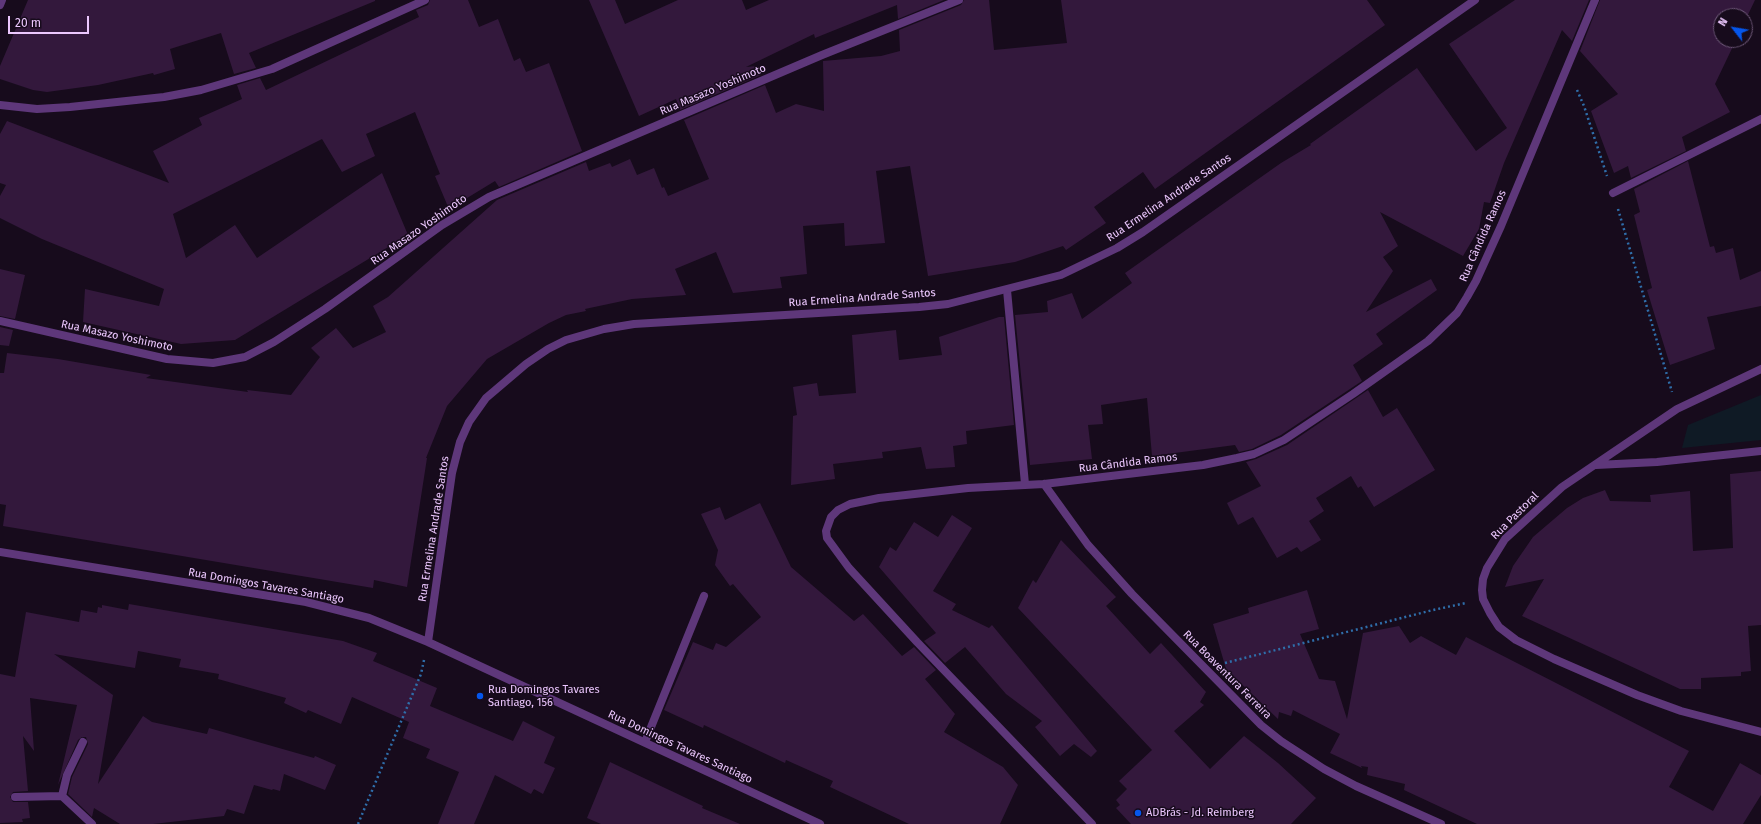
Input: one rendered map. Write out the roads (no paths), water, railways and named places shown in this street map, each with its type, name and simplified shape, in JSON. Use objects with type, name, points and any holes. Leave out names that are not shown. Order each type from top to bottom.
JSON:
[{"type":"street","points":[[0,5],[2,0]]},
{"type":"street","points":[[0,105],[37,109],[70,107],[164,97],[201,90],[272,70],[425,0]]},
{"type":"street","name":"Rua Masazo Yoshimoto","points":[[0,322],[167,359],[214,363],[245,357],[274,342],[325,309],[448,221],[489,197],[822,55],[959,0]]},
{"type":"street","name":"Rua Ermelina Andrade Santos","points":[[428,642],[452,473],[460,442],[469,422],[486,398],[520,368],[548,349],[566,340],[604,329],[634,324],[948,304],[1061,275],[1117,248],[1143,232],[1475,0]]},
{"type":"street","name":"Rua Cândida Ramos","points":[[1092,824],[877,600],[827,538],[826,531],[831,517],[838,510],[850,504],[912,494],[1025,484],[1044,484],[1203,465],[1254,454],[1284,440],[1428,341],[1457,313],[1476,281],[1501,226],[1566,66],[1595,0]]},
{"type":"street","points":[[1613,193],[1761,119]]},
{"type":"street","points":[[1007,290],[1025,484]]},
{"type":"street","name":"Rua Pastoral","points":[[1761,369],[1677,409],[1596,465],[1562,486],[1504,539],[1493,556],[1483,579],[1483,599],[1490,613],[1499,627],[1516,640],[1554,659],[1637,695],[1681,711],[1761,732]]},
{"type":"street","points":[[1596,465],[1657,462],[1761,451]]},
{"type":"street","name":"Rua Boaventura Ferreira","points":[[1044,484],[1088,545],[1132,594],[1261,725],[1301,755],[1356,786],[1441,824]]},
{"type":"street","name":"Rua Domingos Tavares Santiago","points":[[0,552],[306,602],[369,618],[428,642],[542,697],[645,742],[820,824]]},
{"type":"street","points":[[645,742],[704,596]]},
{"type":"street","points":[[62,796],[67,775],[83,742]]},
{"type":"street","points":[[15,797],[62,796],[92,824]]},
{"type":"place","name":"Rua Domingos Tavares Santiago, 156","points":[[480,696]]},
{"type":"place","name":"ADBrás - Jd. Reimberg","points":[[1138,813]]}]
